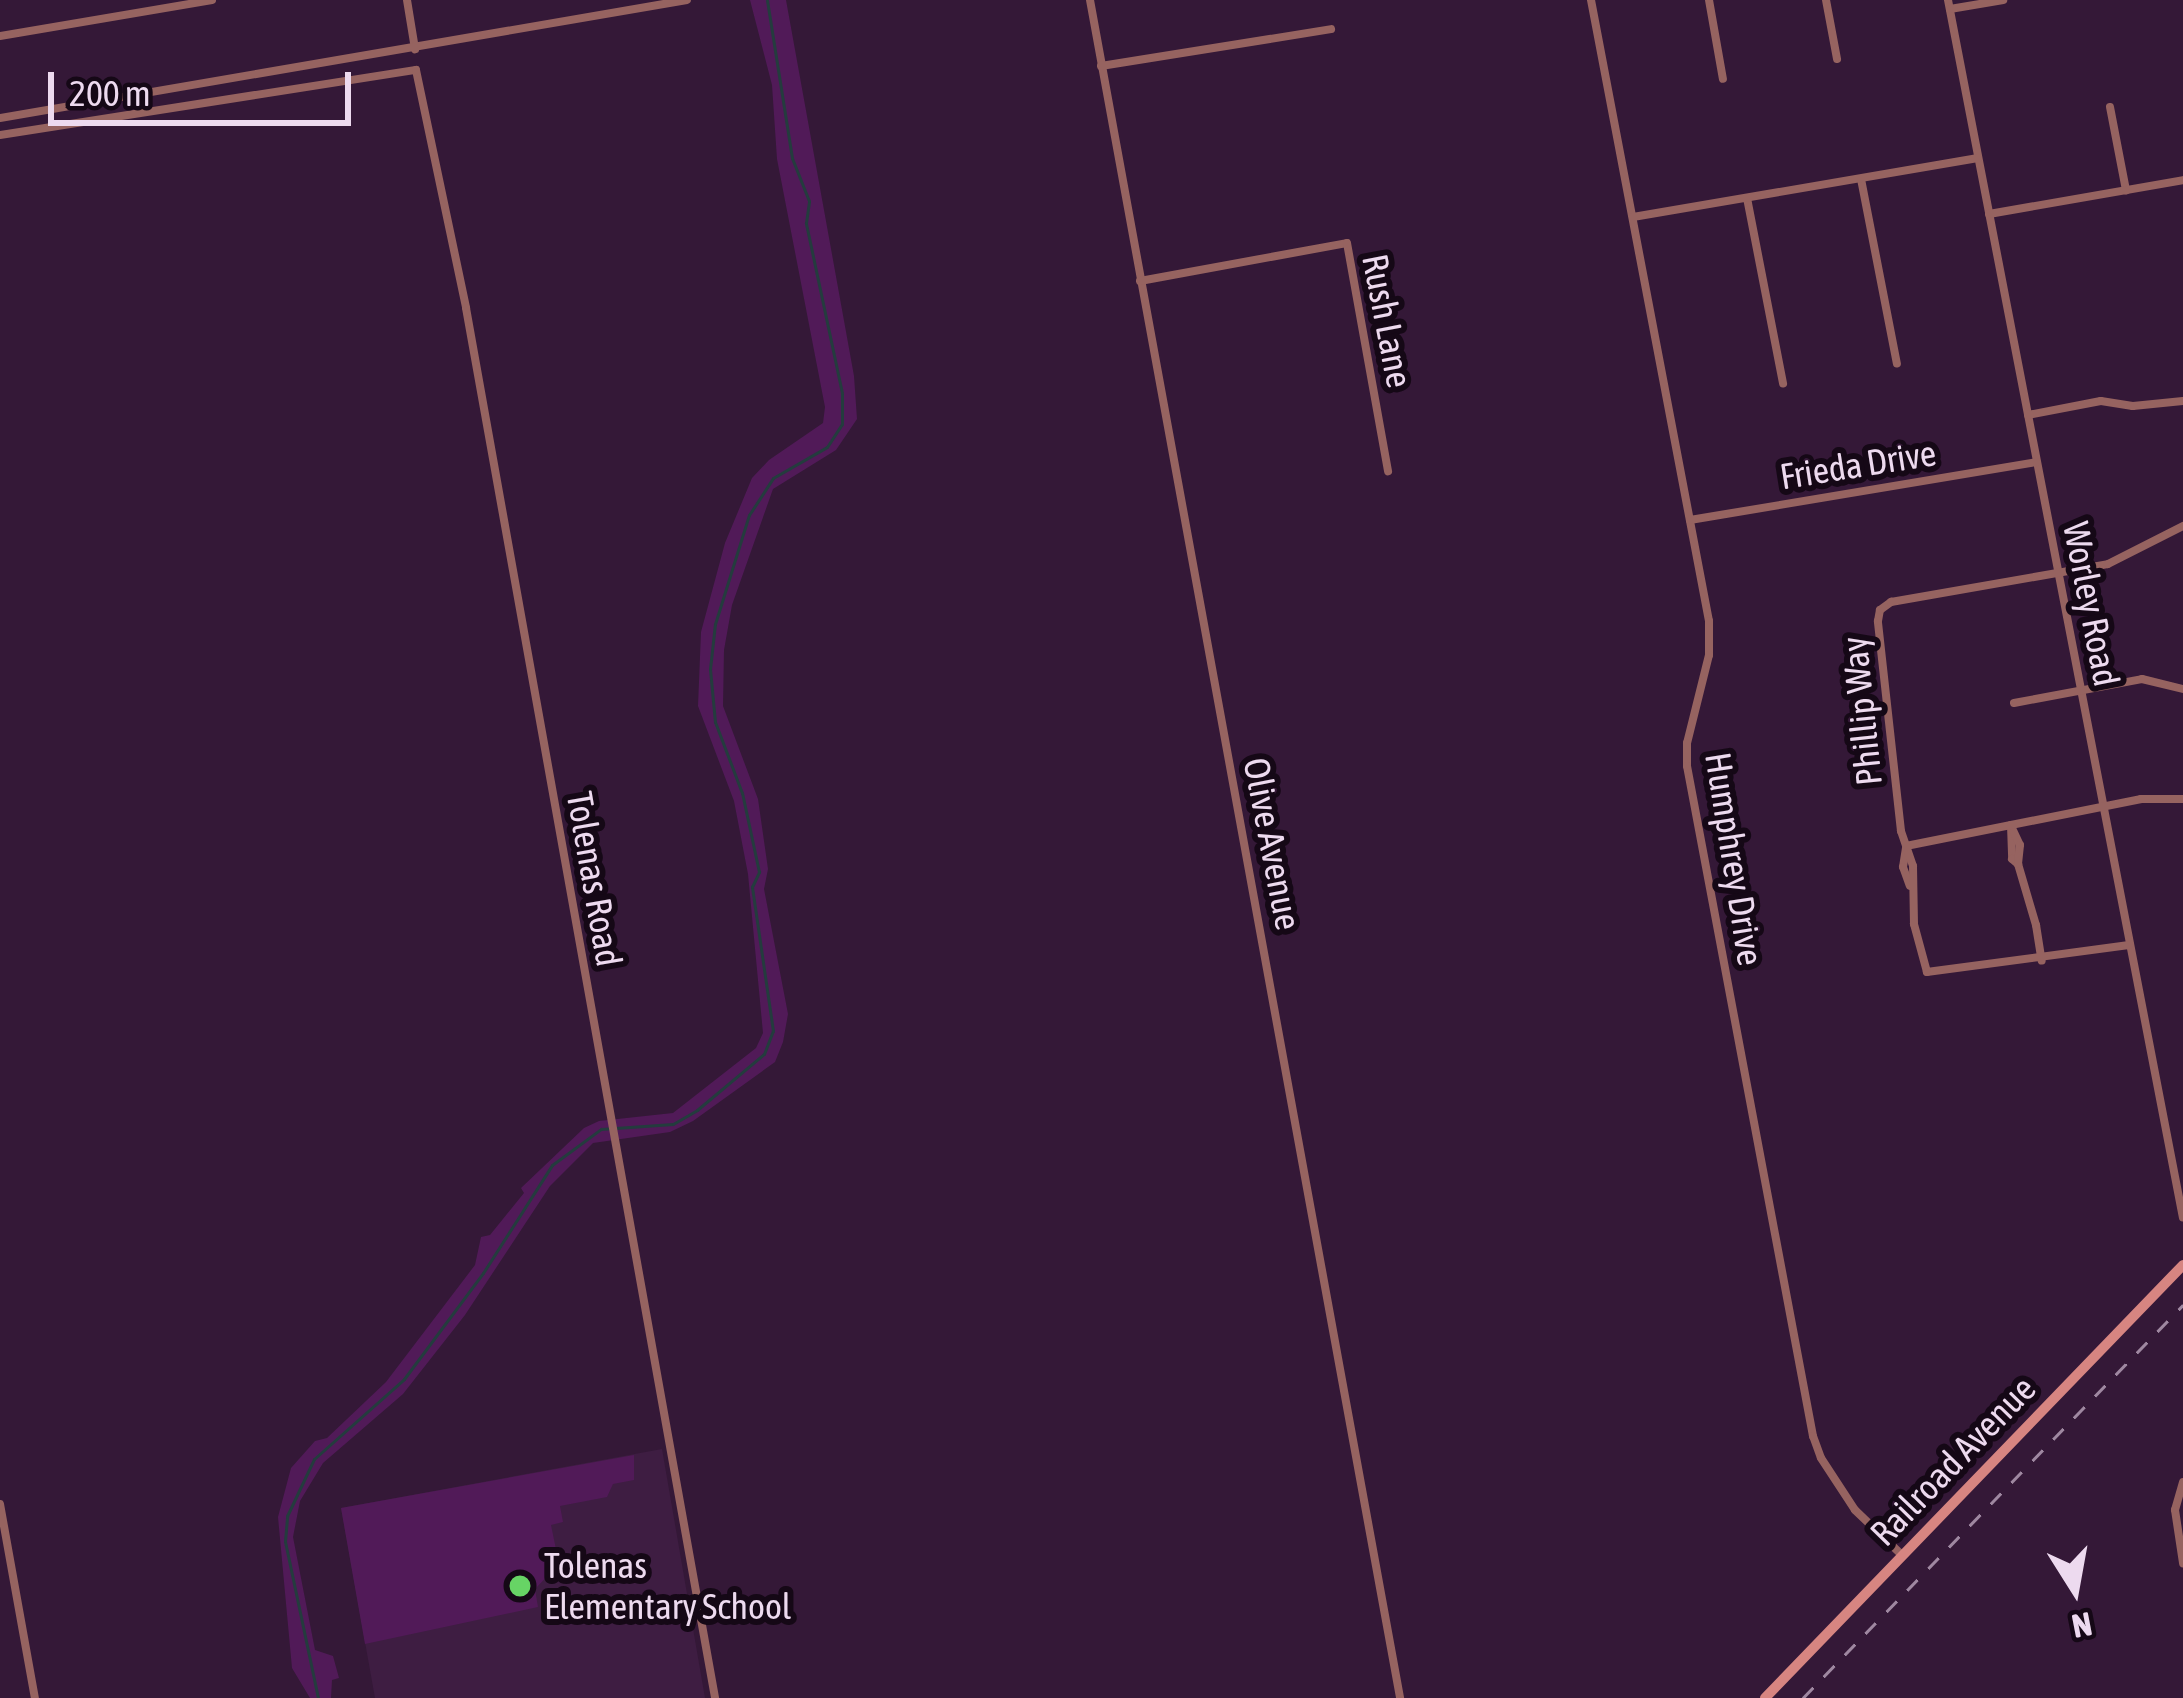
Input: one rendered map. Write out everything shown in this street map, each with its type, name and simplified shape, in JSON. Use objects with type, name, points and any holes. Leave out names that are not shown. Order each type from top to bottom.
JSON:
[{"type":"main road","name":"Railroad Avenue","points":[[1765,1698],[2183,1265]]},
{"type":"street","points":[[0,36],[212,0]]},
{"type":"street","points":[[407,0],[415,49]]},
{"type":"street","points":[[0,118],[687,0]]},
{"type":"street","name":"Olive Avenue","points":[[1090,0],[1400,1698]]},
{"type":"street","name":"Humphrey Drive","points":[[1591,0],[1709,621],[1709,655],[1687,743],[1687,766],[1813,1436],[1820,1458],[1855,1510],[1903,1556]]},
{"type":"street","points":[[1709,0],[1723,79]]},
{"type":"street","points":[[1826,0],[1837,59]]},
{"type":"street","points":[[1949,5],[2003,0]]},
{"type":"street","name":"Worley Road","points":[[1949,5],[2183,1218]]},
{"type":"street","points":[[1101,66],[1331,29]]},
{"type":"street","name":"Tolenas Road","points":[[0,135],[416,70],[466,308],[716,1698]]},
{"type":"street","points":[[2110,107],[2126,190]]},
{"type":"street","points":[[1633,218],[1978,158]]},
{"type":"street","points":[[1861,179],[1897,364]]},
{"type":"street","points":[[1989,214],[2183,180]]},
{"type":"street","points":[[1747,199],[1783,384]]},
{"type":"street","name":"Rush Lane","points":[[1140,281],[1347,244],[1388,471]]},
{"type":"street","points":[[2028,415],[2101,401],[2133,406],[2183,400]]},
{"type":"street","name":"Frieda Drive","points":[[1690,520],[2036,462]]},
{"type":"street","points":[[2058,574],[2138,553],[2183,526]]},
{"type":"street","name":"Phillip Way","points":[[2058,574],[1891,602],[1880,610],[1906,846],[1914,878],[1910,886],[1927,972],[2042,961],[2129,945]]},
{"type":"street","points":[[2014,703],[2142,679],[2183,689]]},
{"type":"street","points":[[1906,846],[2141,799],[2183,799]]},
{"type":"street","points":[[2011,825],[2020,845],[2018,864],[2042,961]]},
{"type":"street","points":[[2183,1482],[2176,1510],[2183,1562]]},
{"type":"street","points":[[0,1504],[35,1698]]},
{"type":"shaded area","points":[[750,0],[786,0],[854,376],[857,419],[836,450],[773,489],[732,605],[724,650],[723,706],[758,799],[768,869],[764,889],[788,1014],[783,1042],[775,1062],[693,1121],[670,1132],[593,1143],[550,1186],[465,1315],[403,1394],[323,1463],[300,1501],[293,1537],[315,1650],[333,1656],[339,1678],[332,1680],[331,1698],[310,1698],[292,1668],[278,1517],[291,1468],[315,1441],[327,1438],[386,1382],[475,1265],[481,1237],[490,1235],[524,1193],[521,1188],[584,1128],[599,1121],[673,1113],[756,1048],[763,1033],[748,874],[734,801],[698,706],[701,632],[725,543],[752,478],[769,460],[823,423],[825,407],[777,159],[772,85]]},
{"type":"shaded area","name":"Tolenas Elementary School","points":[[662,1449],[705,1698],[375,1698],[341,1508]]},
{"type":"shaded area","points":[[634,1455],[634,1480],[613,1484],[607,1497],[560,1506],[563,1522],[551,1525],[559,1564],[535,1589],[538,1607],[365,1644],[341,1508]]},
{"type":"waterway","points":[[318,1698],[285,1541],[287,1516],[314,1459],[404,1379],[483,1273],[552,1165],[601,1129],[673,1124],[697,1110],[764,1054],[773,1031],[752,887],[759,872],[742,793],[715,722],[710,669],[715,624],[749,515],[773,478],[827,447],[842,424],[842,393],[806,223],[809,201],[792,158],[767,0]]},
{"type":"railway","points":[[1803,1698],[2183,1305]]},
{"type":"place","name":"Tolenas Elementary School","points":[[520,1586]]}]
